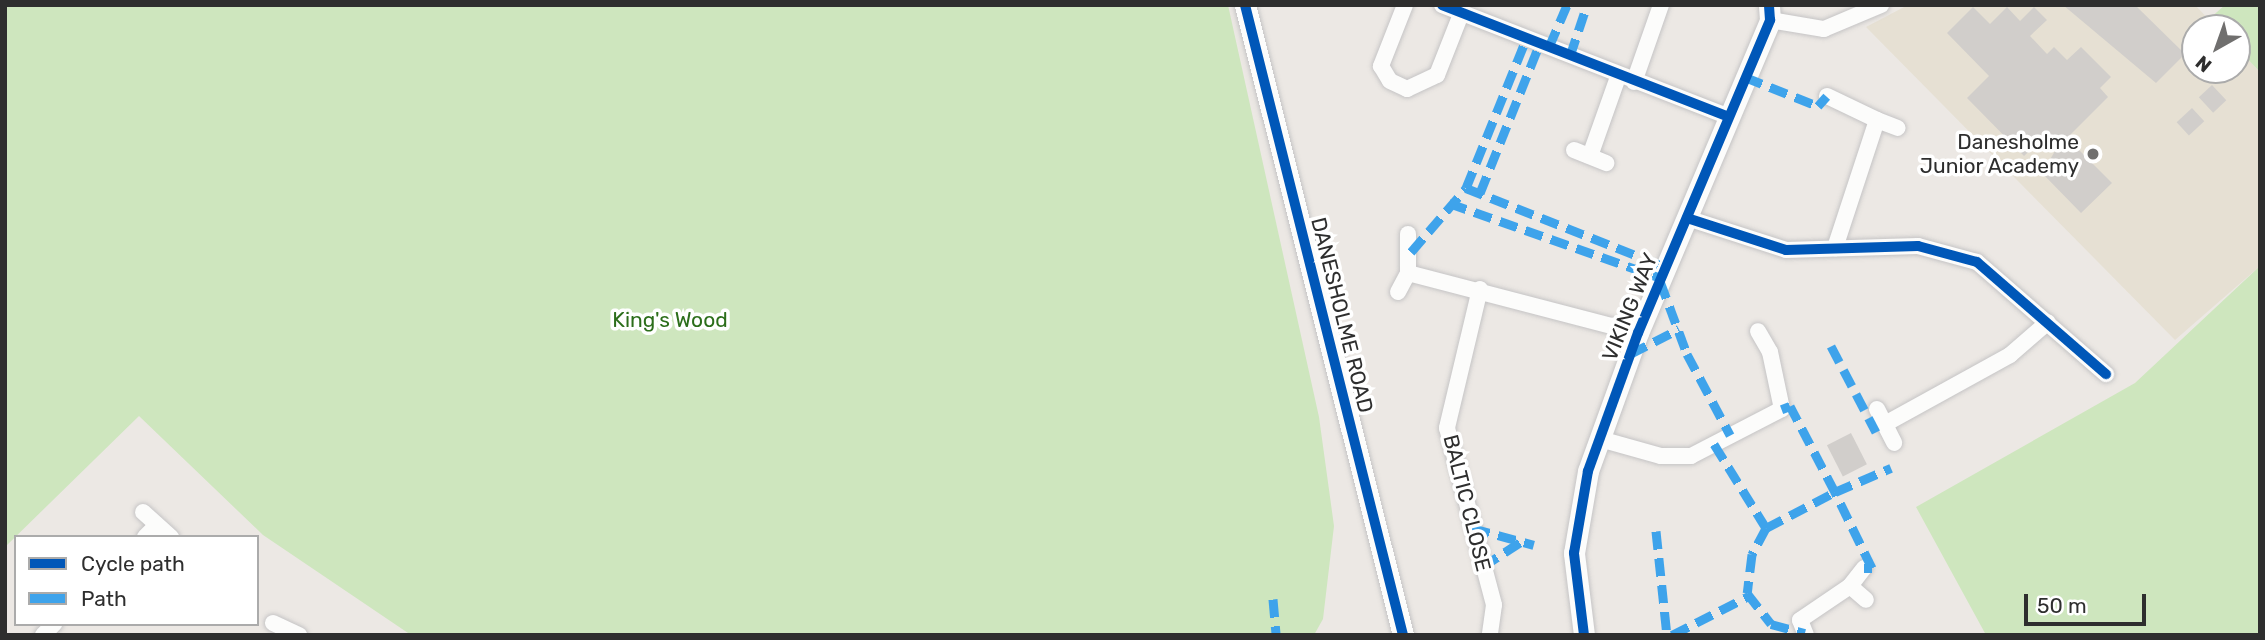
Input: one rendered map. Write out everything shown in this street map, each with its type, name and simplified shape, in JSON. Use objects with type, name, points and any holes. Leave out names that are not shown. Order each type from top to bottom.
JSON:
[{"type":"street","name":"DANESHOLME ROAD","points":[[1244,5],[1403,635]]},
{"type":"street","points":[[1405,5],[1381,66],[1390,81],[1408,89],[1437,75],[1461,14]]},
{"type":"street","points":[[1442,5],[1461,14],[1484,12],[1618,77],[1726,116]]},
{"type":"street","points":[[1634,82],[1661,5]]},
{"type":"street","points":[[1770,13],[1824,29],[1881,5]]},
{"type":"street","name":"VIKING WAY","points":[[1584,635],[1574,553],[1582,496],[1638,334],[1770,13]]},
{"type":"street","points":[[1590,156],[1618,77]]},
{"type":"street","points":[[1827,96],[1898,128]]},
{"type":"street","points":[[1835,248],[1877,120]]},
{"type":"street","points":[[1574,150],[1607,163]]},
{"type":"street","points":[[1687,218],[1786,250],[1936,247],[1977,262],[2106,374]]},
{"type":"street","points":[[1398,292],[1408,273],[1408,234]]},
{"type":"street","points":[[1408,273],[1480,289],[1638,334]]},
{"type":"street","name":"BALTIC CLOSE","points":[[1480,289],[1447,428],[1494,606],[1490,635]]},
{"type":"street","points":[[1885,424],[2010,355],[2048,322]]},
{"type":"street","points":[[1600,439],[1661,456],[1691,456],[1782,409],[1770,352],[1758,331]]},
{"type":"street","points":[[1877,409],[1894,443]]},
{"type":"street","points":[[143,512],[169,535]]},
{"type":"street","points":[[147,535],[158,525]]},
{"type":"street","points":[[1806,635],[1800,620],[1850,586],[1864,568]]},
{"type":"street","points":[[1850,586],[1866,600]]},
{"type":"shaded area","name":"Danesholme Junior Academy","points":[[1908,5],[2195,5],[2204,14],[2181,14],[2181,84],[2251,84],[2251,63],[2260,72],[2260,266],[2175,340],[1866,27]]},
{"type":"green space","name":"King's Wood","points":[[5,5],[1228,5],[1319,417],[1334,526],[1323,619],[1314,635],[411,635],[263,535],[139,416],[17,535],[14,535],[5,547]]},
{"type":"green space","points":[[2225,5],[2260,5],[2260,72],[2251,63],[2251,14],[2215,14]]},
{"type":"green space","points":[[2260,266],[2260,635],[1986,635],[1916,507],[2135,383]]},
{"type":"building","points":[[2063,5],[2135,5],[2181,50],[2181,58],[2156,83]]},
{"type":"building","points":[[1973,7],[1990,24],[2007,7],[2020,21],[2034,7],[2047,20],[2030,36],[2047,54],[2054,47],[2067,60],[2081,47],[2111,77],[2100,88],[2108,97],[2067,138],[2112,183],[2081,213],[2042,173],[2058,146],[2047,134],[2024,156],[1967,98],[1989,76],[1947,33]]},
{"type":"building","points":[[2212,85],[2226,100],[2213,113],[2199,97]]},
{"type":"building","points":[[2192,108],[2204,121],[2189,135],[2177,122]]},
{"type":"building","points":[[1851,433],[1867,464],[1843,476],[1827,445]]},
{"type":"marked path","points":[[1549,47],[1567,5]]},
{"type":"marked path","points":[[1570,56],[1587,5]]},
{"type":"marked path","points":[[1411,252],[1466,188],[1527,37]]},
{"type":"marked path","points":[[1480,193],[1540,43]]},
{"type":"marked path","points":[[1745,77],[1818,106],[1827,96]]},
{"type":"marked path","points":[[1466,188],[1666,267]]},
{"type":"marked path","points":[[1449,203],[1661,278]]},
{"type":"marked path","points":[[1660,281],[1687,354],[1730,435]]},
{"type":"marked path","points":[[1630,354],[1679,329]]},
{"type":"marked path","points":[[1831,346],[1876,432]]},
{"type":"marked path","points":[[1766,528],[1835,492],[1790,406],[1782,409]]},
{"type":"marked path","points":[[1714,444],[1766,528],[1752,554],[1747,593],[1771,624],[1805,633]]},
{"type":"marked path","points":[[1864,568],[1872,568],[1835,492],[1891,468]]},
{"type":"marked path","points":[[1472,528],[1534,545]]},
{"type":"marked path","points":[[1656,531],[1667,635]]},
{"type":"marked path","points":[[1482,567],[1522,541]]},
{"type":"marked path","points":[[1672,635],[1749,596]]},
{"type":"marked path","points":[[1273,599],[1276,635]]},
{"type":"cycle path","points":[[1245,5],[1403,635]]},
{"type":"cycle path","points":[[1442,5],[1726,116]]},
{"type":"cycle path","points":[[1584,635],[1574,553],[1588,471],[1638,333],[1770,20],[1769,5]]},
{"type":"cycle path","points":[[1687,218],[1786,250],[1918,246],[1977,262],[2106,374]]},
{"type":"place","name":"Danesholme Junior Academy","points":[[2093,154]]}]
